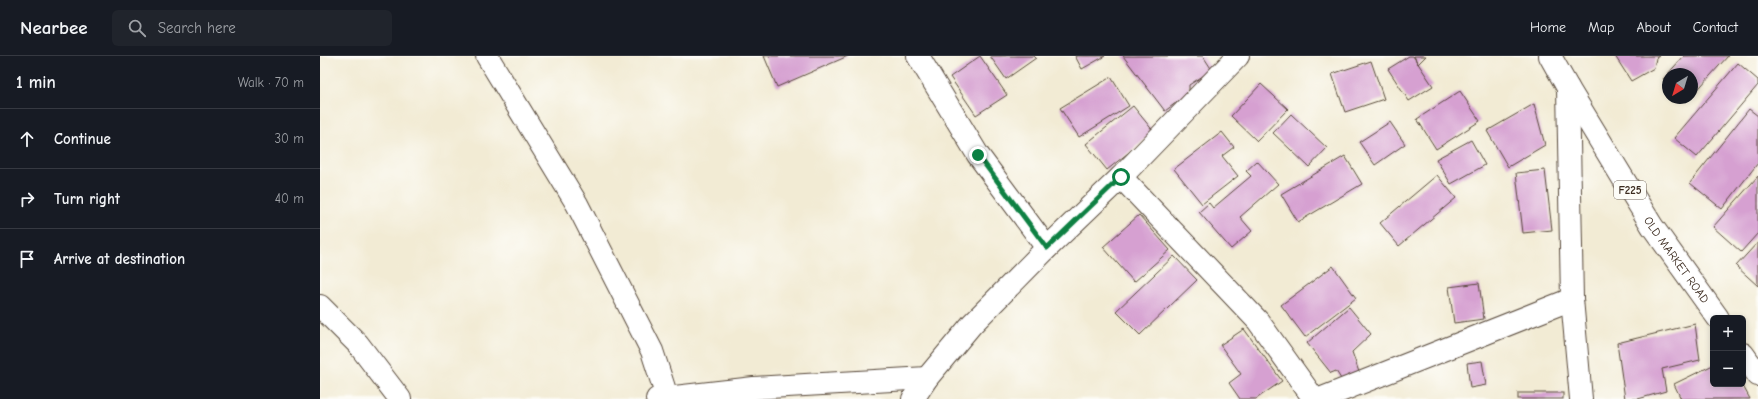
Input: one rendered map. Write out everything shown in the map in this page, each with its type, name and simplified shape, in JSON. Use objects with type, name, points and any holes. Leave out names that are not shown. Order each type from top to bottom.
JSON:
[{"type":"street","points":[[487,56],[577,204],[652,351],[662,398],[754,388],[927,378]]},
{"type":"street","points":[[918,56],[978,155],[1047,248]]},
{"type":"street","points":[[913,399],[927,378],[972,324],[1047,248],[1121,177],[1238,56]]},
{"type":"street","name":"OLD MARKET ROAD","points":[[1550,56],[1652,226],[1716,315]]},
{"type":"street","points":[[1568,88],[1572,299],[1581,399]]},
{"type":"street","points":[[1121,177],[1258,321],[1314,399]]},
{"type":"street","points":[[1320,399],[1572,299]]},
{"type":"street","points":[[320,306],[358,344],[400,399]]},
{"type":"street","points":[[1746,358],[1758,375]]},
{"type":"building","points":[[764,56],[848,56],[777,87]]},
{"type":"building","points":[[980,56],[1007,95],[976,115],[950,77]]},
{"type":"building","points":[[990,56],[1034,56],[1036,58],[1006,79]]},
{"type":"building","points":[[1075,56],[1105,56],[1082,69]]},
{"type":"building","points":[[1123,56],[1203,56],[1212,70],[1189,85],[1189,93],[1165,111]]},
{"type":"building","points":[[1409,56],[1413,56],[1433,86],[1409,101],[1388,69]]},
{"type":"building","points":[[1414,56],[1426,56],[1418,64]]},
{"type":"building","points":[[1615,56],[1659,56],[1656,58],[1654,68],[1631,81]]},
{"type":"building","points":[[1684,56],[1728,56],[1698,89],[1698,68],[1673,68]]},
{"type":"building","points":[[1371,61],[1384,99],[1345,112],[1332,74]]},
{"type":"building","points":[[1738,63],[1758,80],[1758,85],[1697,157],[1674,138]]},
{"type":"building","points":[[1111,77],[1129,106],[1079,137],[1060,108]]},
{"type":"building","points":[[1261,84],[1288,109],[1257,141],[1231,116]]},
{"type":"building","points":[[1460,91],[1480,121],[1436,149],[1417,119]]},
{"type":"building","points":[[1534,104],[1545,145],[1508,167],[1487,131]]},
{"type":"building","points":[[1133,106],[1154,132],[1107,170],[1086,144]]},
{"type":"building","points":[[1749,109],[1758,116],[1758,163],[1722,209],[1690,183]]},
{"type":"building","points":[[1291,114],[1327,148],[1309,167],[1273,133]]},
{"type":"building","points":[[1390,122],[1405,144],[1375,165],[1359,142]]},
{"type":"building","points":[[1222,132],[1234,147],[1222,156],[1238,176],[1202,204],[1174,169]]},
{"type":"building","points":[[1471,140],[1485,165],[1451,184],[1436,159]]},
{"type":"building","points":[[1345,156],[1362,184],[1298,222],[1281,194]]},
{"type":"building","points":[[1257,161],[1278,184],[1240,217],[1252,231],[1231,249],[1199,212],[1209,203],[1213,208],[1251,176],[1246,171]]},
{"type":"building","points":[[1545,170],[1552,230],[1523,233],[1516,173]]},
{"type":"building","points":[[1437,175],[1456,198],[1399,246],[1380,223]]},
{"type":"building","points":[[1758,176],[1758,233],[1741,252],[1713,227]]},
{"type":"building","points":[[1139,215],[1170,250],[1134,282],[1103,247]]},
{"type":"building","points":[[1758,242],[1758,286],[1736,266]]},
{"type":"building","points":[[1174,256],[1197,280],[1140,335],[1116,311]]},
{"type":"building","points":[[1333,266],[1356,298],[1305,337],[1281,305]]},
{"type":"building","points":[[1479,283],[1484,319],[1454,323],[1449,287]]},
{"type":"building","points":[[1349,307],[1371,334],[1352,352],[1360,375],[1343,382],[1336,371],[1331,373],[1307,343]]},
{"type":"building","points":[[1695,324],[1700,360],[1662,369],[1666,391],[1638,399],[1625,399],[1617,343]]},
{"type":"building","points":[[1244,329],[1282,381],[1256,399],[1240,399],[1229,383],[1241,374],[1220,345]]},
{"type":"building","points":[[1482,361],[1486,385],[1470,388],[1467,363]]},
{"type":"building","points":[[1710,366],[1710,387],[1744,387],[1750,399],[1681,399],[1674,384]]},
{"type":"building","points":[[1518,393],[1563,393],[1563,399],[1518,399]]},
{"type":"route","points":[[978,155],[1047,248],[1121,177]]}]
